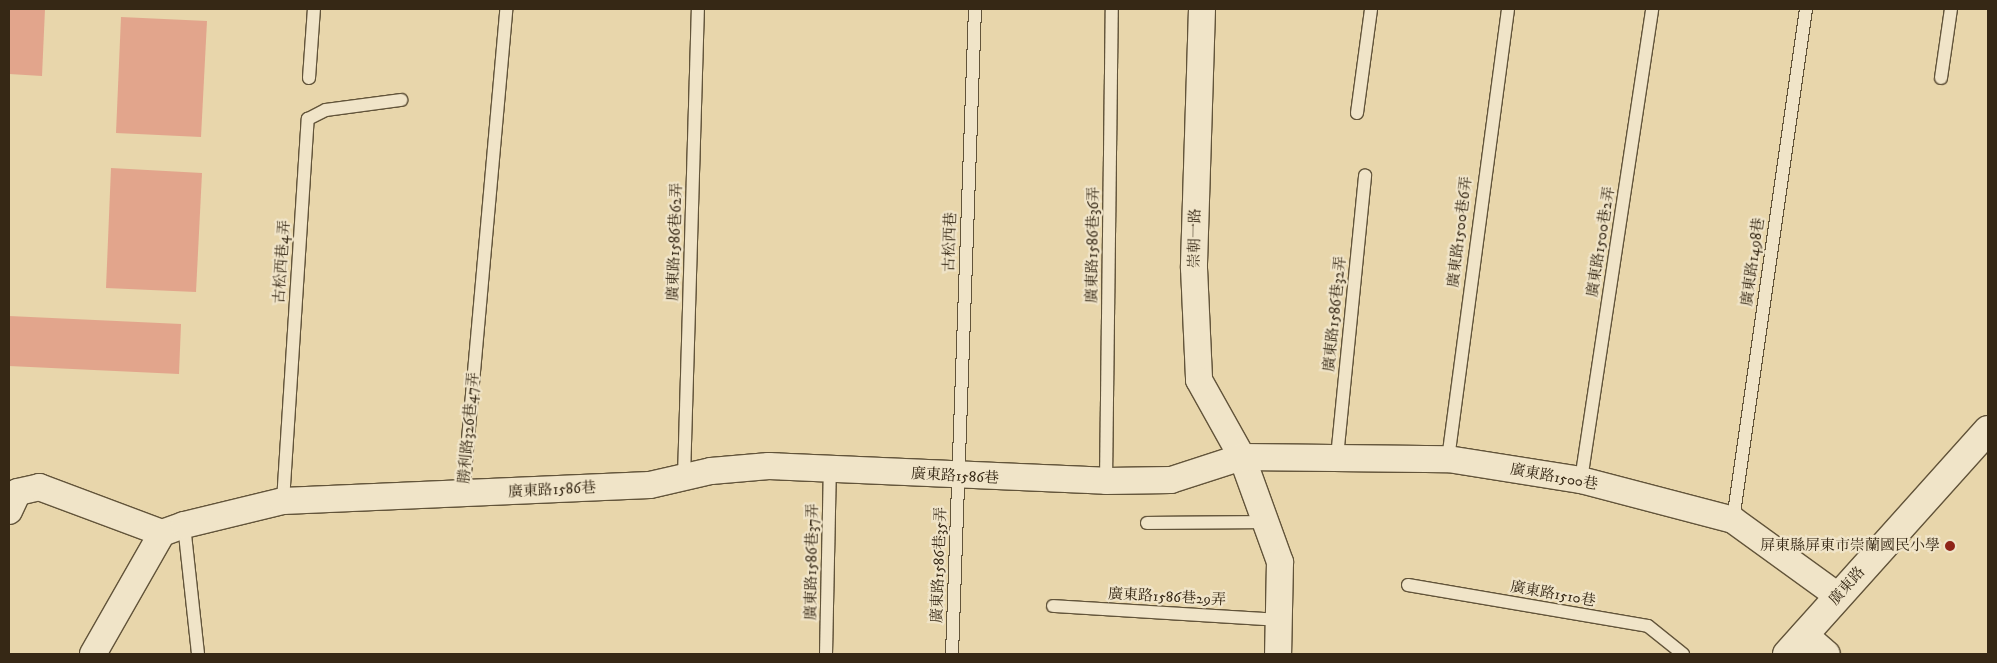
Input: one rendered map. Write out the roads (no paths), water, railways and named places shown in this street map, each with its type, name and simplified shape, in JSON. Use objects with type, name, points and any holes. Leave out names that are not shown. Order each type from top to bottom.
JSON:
[{"type":"street","name":"崇朝一路","points":[[1202,9],[1194,268],[1200,380],[1242,456]]},
{"type":"street","name":"廣東路","points":[[1787,654],[1988,430]]},
{"type":"street","name":"廣東路1586巷","points":[[462,495],[650,485],[711,471],[769,466],[958,476],[1106,481],[1171,480],[1242,456]]},
{"type":"street","name":"廣東路1500巷","points":[[1242,456],[1448,459],[1581,480],[1732,520],[1838,596]]},
{"type":"street","points":[[1242,456],[1280,562],[1278,654]]},
{"type":"street","points":[[9,511],[18,492],[39,488],[173,529],[94,654]]},
{"type":"street","name":"勝利路326巷47弄","points":[[173,529],[283,501],[462,495]]},
{"type":"street","points":[[1804,634],[1827,654]]},
{"type":"lane","points":[[308,78],[314,9]]},
{"type":"lane","name":"勝利路326巷47弄","points":[[462,495],[506,9]]},
{"type":"lane","name":"廣東路1586巷62弄","points":[[684,477],[698,9]]},
{"type":"lane","name":"古松西巷","points":[[958,476],[975,9]]},
{"type":"lane","name":"廣東路1586巷36弄","points":[[1106,481],[1112,9]]},
{"type":"lane","points":[[1357,113],[1371,9]]},
{"type":"lane","name":"廣東路1500巷6弄","points":[[1448,459],[1508,9]]},
{"type":"lane","name":"廣東路1500巷2弄","points":[[1581,480],[1652,9]]},
{"type":"lane","name":"廣東路1498巷","points":[[1732,520],[1806,9]]},
{"type":"lane","points":[[1941,78],[1951,9]]},
{"type":"lane","name":"古松西巷4弄","points":[[283,501],[308,119],[326,110],[401,100]]},
{"type":"lane","name":"廣東路1586巷32弄","points":[[1337,458],[1365,174]]},
{"type":"lane","name":"廣東路1586巷37弄","points":[[826,654],[830,469]]},
{"type":"lane","name":"廣東路1586巷35弄","points":[[952,654],[958,476]]},
{"type":"lane","points":[[1147,523],[1266,522]]},
{"type":"lane","points":[[173,529],[198,654]]},
{"type":"lane","name":"廣東路1510巷","points":[[1408,585],[1648,626],[1683,654]]},
{"type":"lane","name":"廣東路1586巷29弄","points":[[1052,606],[1279,620]]},
{"type":"place","name":"屏東縣屏東市崇蘭國民小學","points":[[1950,546]]}]
